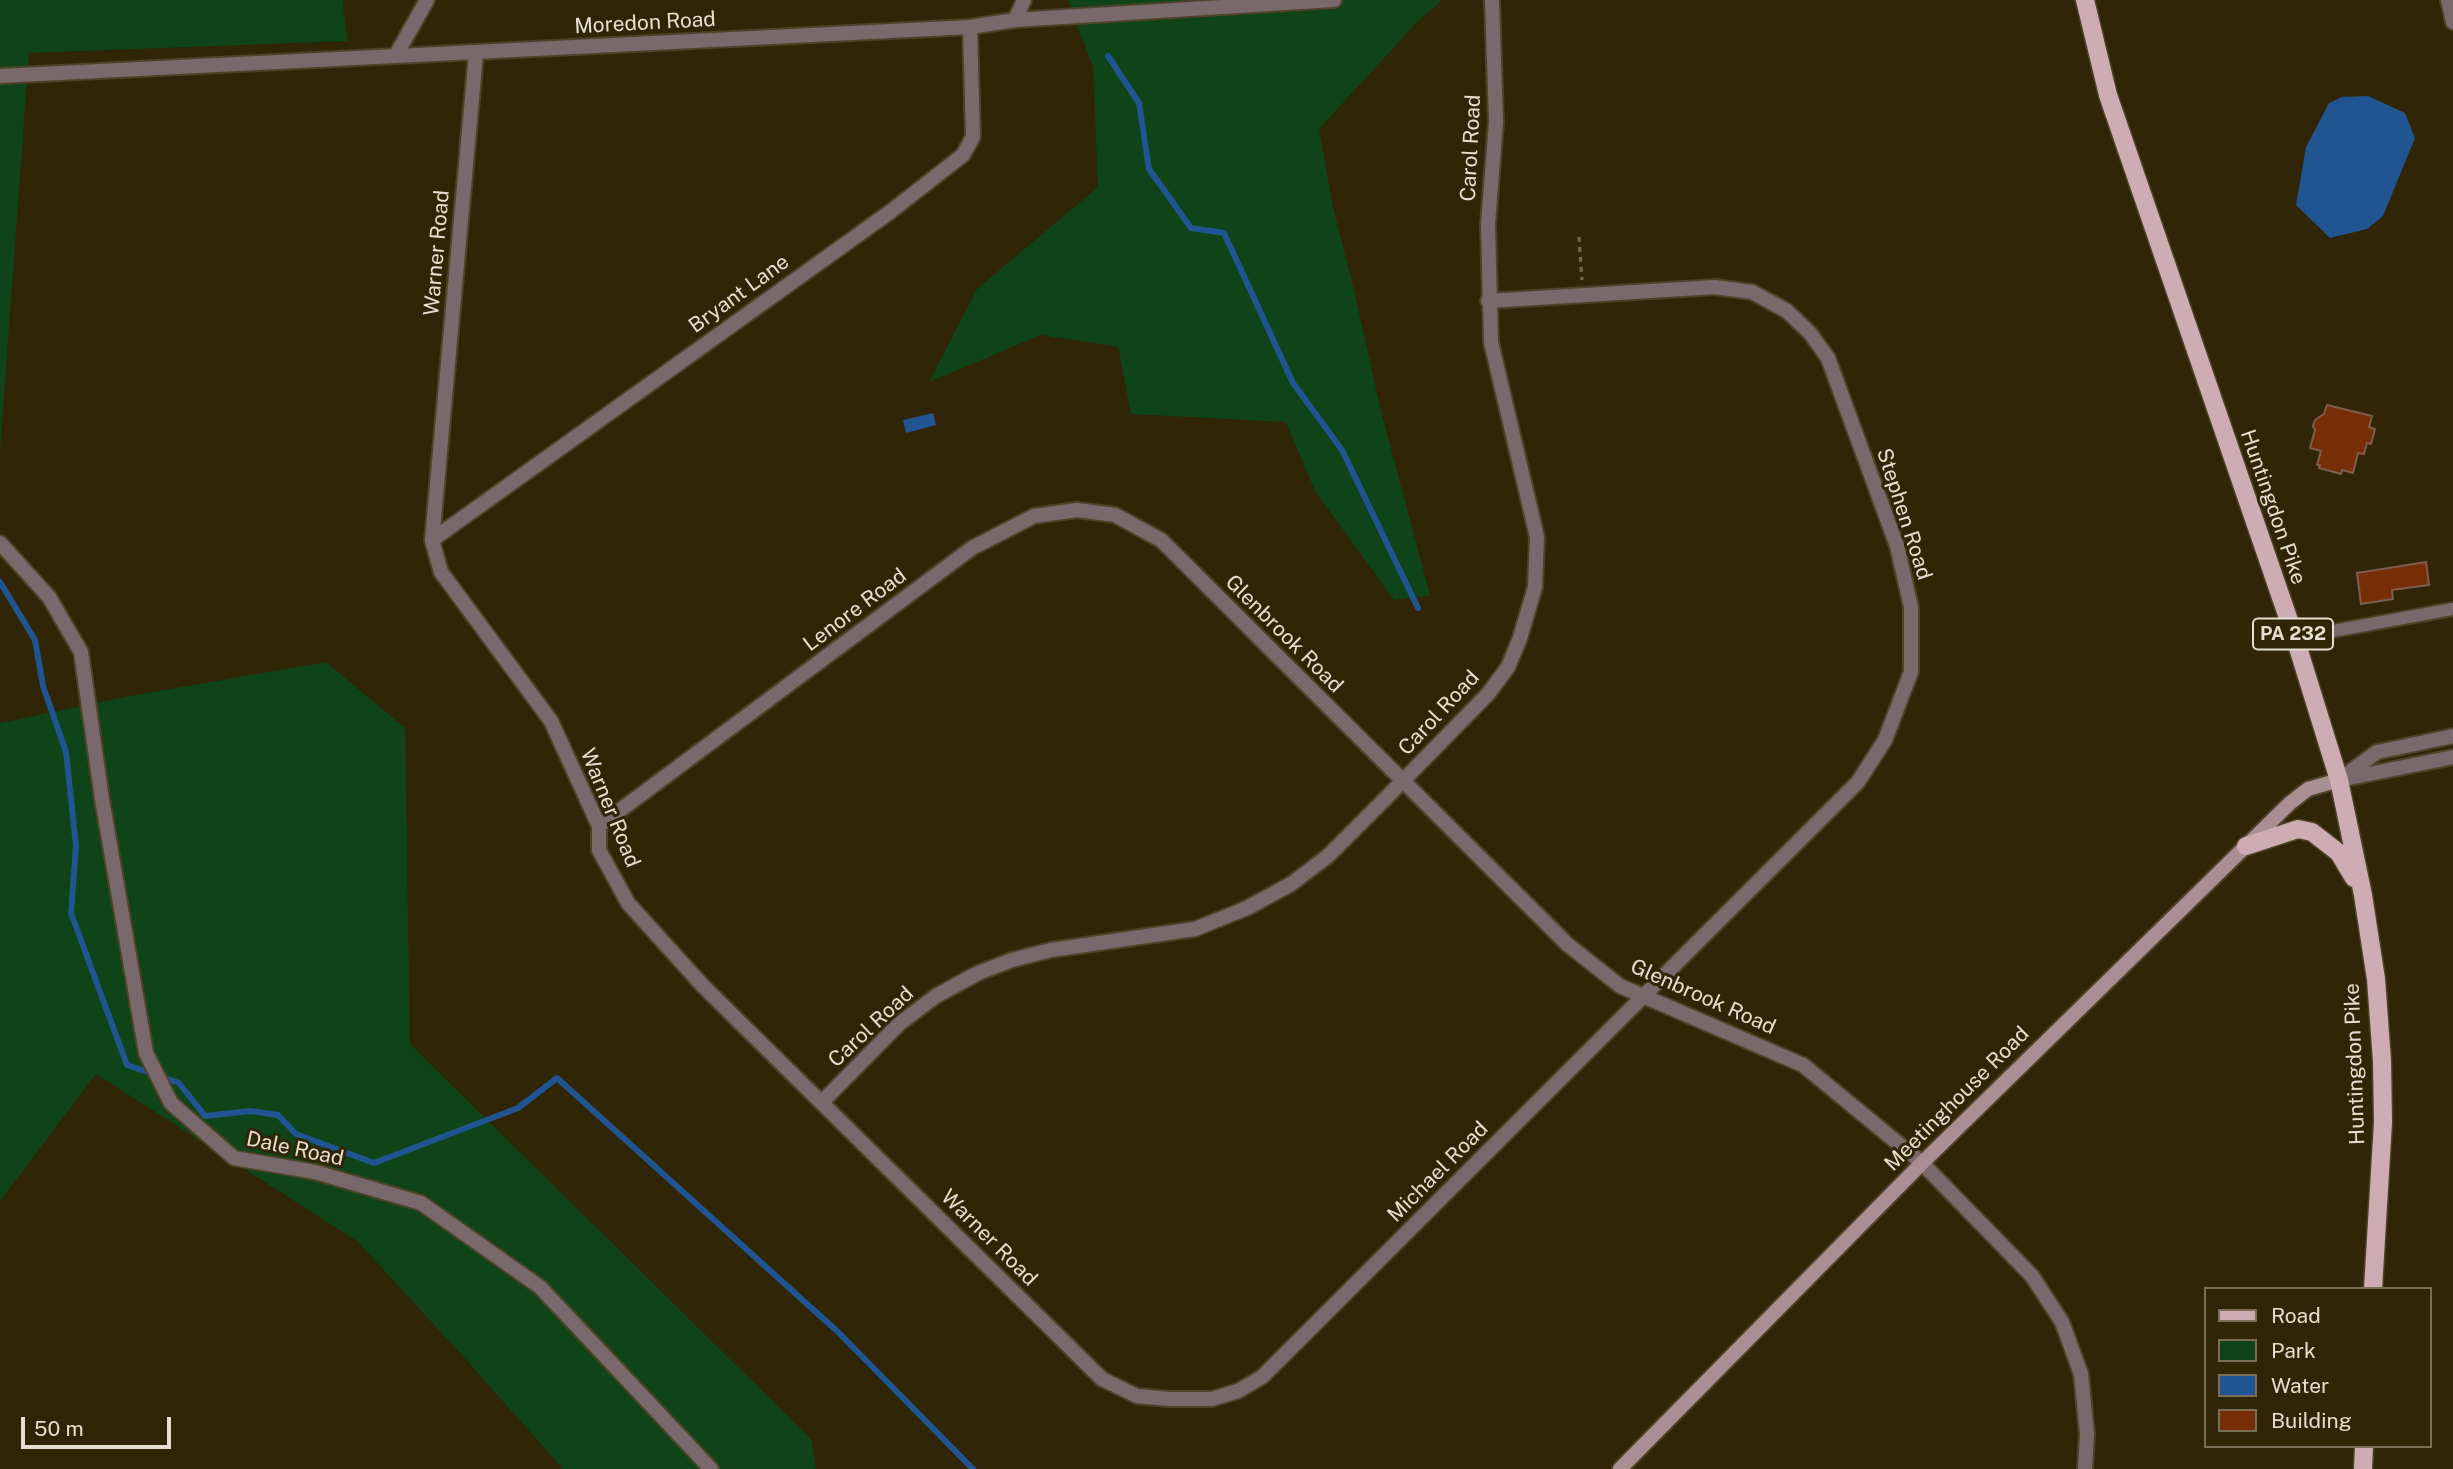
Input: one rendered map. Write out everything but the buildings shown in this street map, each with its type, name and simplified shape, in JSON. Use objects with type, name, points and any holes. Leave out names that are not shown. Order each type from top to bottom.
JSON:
[{"type":"main road","name":"Huntingdon Pike","points":[[2085,0],[2108,95],[2295,638],[2339,780],[2363,895],[2376,979],[2382,1061],[2383,1122],[2373,1287]]},
{"type":"main road","points":[[2245,846],[2298,829],[2317,834],[2339,853],[2363,895]]},
{"type":"main road","points":[[2362,1469],[2364,1448]]},
{"type":"street","points":[[396,55],[427,0]]},
{"type":"street","points":[[1015,20],[1024,0]]},
{"type":"street","name":"Moredon Road","points":[[0,76],[970,27],[1015,20],[1334,0]]},
{"type":"street","name":"Carol Road","points":[[822,1102],[899,1024],[936,996],[978,973],[1012,960],[1051,950],[1195,929],[1247,908],[1292,884],[1328,856],[1402,782],[1488,694],[1508,667],[1535,587],[1537,537],[1491,342],[1488,224],[1496,122],[1492,0]]},
{"type":"street","points":[[2448,0],[2453,22]]},
{"type":"street","name":"Bryant Lane","points":[[432,540],[890,212],[963,155],[973,137],[970,27]]},
{"type":"street","name":"Warner Road","points":[[476,54],[432,540],[441,572],[551,721],[599,827],[599,850],[628,903],[703,986],[1102,1379],[1138,1396],[1212,1399],[1238,1391],[1262,1377]]},
{"type":"street","name":"Stephen Road","points":[[1488,301],[1715,287],[1752,292],[1787,311],[1810,333],[1828,358],[1897,546],[1911,607],[1910,671],[1885,740],[1858,782],[1643,996]]},
{"type":"street","name":"Lenore Road","points":[[599,827],[972,548],[1034,516],[1077,510],[1115,515],[1161,540]]},
{"type":"street","name":"Glenbrook Road","points":[[1161,540],[1567,944],[1620,986],[1803,1065],[1922,1163],[2032,1276],[2062,1322],[2081,1374],[2087,1434],[2085,1469]]},
{"type":"street","name":"Dale Road","points":[[0,543],[49,597],[81,652],[102,799],[146,1053],[171,1103],[234,1158],[315,1172],[421,1203],[540,1287],[711,1469]]},
{"type":"street","points":[[2339,780],[2377,752],[2453,736]]},
{"type":"street","points":[[2339,780],[2453,757]]},
{"type":"street","name":"Meetinghouse Road","points":[[1620,1469],[1922,1163],[2245,846],[2308,789],[2339,780]]},
{"type":"street","name":"Michael Road","points":[[1262,1377],[1643,996]]},
{"type":"street","points":[[688,1469],[698,1456]]},
{"type":"lane","points":[[2295,638],[2453,609]]},
{"type":"path","points":[[1579,237],[1583,282]]},
{"type":"green space","points":[[0,0],[342,0],[348,41],[29,53],[0,451]]},
{"type":"green space","points":[[1068,0],[1442,0],[1417,22],[1319,129],[1333,207],[1381,411],[1430,595],[1394,600],[1315,491],[1286,422],[1131,414],[1118,347],[1041,335],[929,382],[977,289],[1098,187],[1093,67]]},
{"type":"green space","points":[[326,662],[405,728],[410,1044],[811,1439],[816,1469],[563,1469],[357,1241],[96,1074],[0,1201],[0,723],[130,696]]},
{"type":"water","points":[[2368,96],[2405,113],[2415,138],[2383,216],[2367,229],[2330,238],[2296,205],[2306,147],[2329,103],[2342,97]]},
{"type":"water","points":[[933,413],[936,425],[906,433],[903,420]]},
{"type":"waterway","points":[[1108,56],[1139,103],[1149,169],[1191,228],[1224,233],[1293,383],[1342,450],[1418,608]]},
{"type":"waterway","points":[[0,582],[35,640],[43,686],[66,752],[76,846],[71,913],[127,1065],[179,1083],[205,1116],[251,1111],[278,1115],[296,1134],[374,1163],[518,1108],[557,1078],[838,1332],[973,1469]]}]
